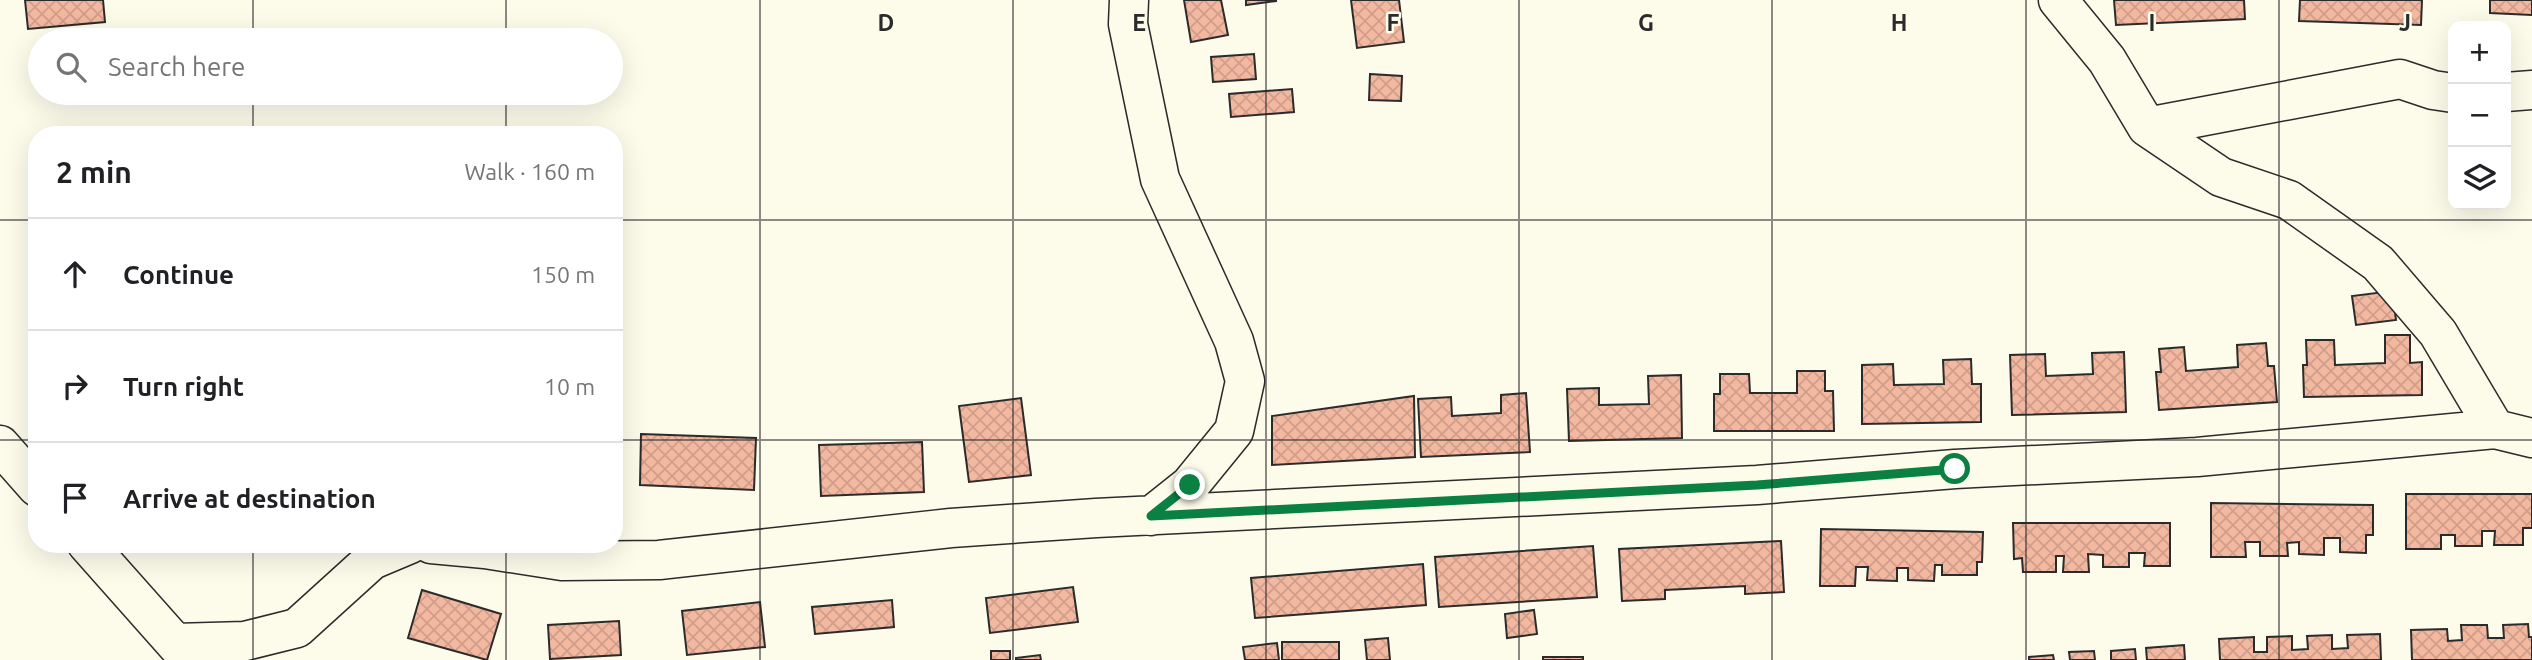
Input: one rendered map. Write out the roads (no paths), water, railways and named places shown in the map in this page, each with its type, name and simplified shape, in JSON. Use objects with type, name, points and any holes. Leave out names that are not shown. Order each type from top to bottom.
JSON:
[{"type":"street","points":[[1129,0],[1128,24],[1160,179],[1234,341],[1245,381],[1234,431],[1190,485],[1151,516]]},
{"type":"street","points":[[2058,0],[2107,60],[2147,127],[2221,177],[2289,200],[2378,263],[2438,333],[2496,429]]},
{"type":"street","points":[[2147,127],[2400,79],[2448,92]]},
{"type":"street","points":[[2511,92],[2532,90]]},
{"type":"street","points":[[511,553],[562,561],[659,560],[951,528],[1757,485],[1955,469],[2197,457],[2496,429],[2532,438]]},
{"type":"street","points":[[0,445],[28,477]]},
{"type":"street","points":[[95,553],[182,652],[245,641],[297,628],[372,561],[390,553]]}]
